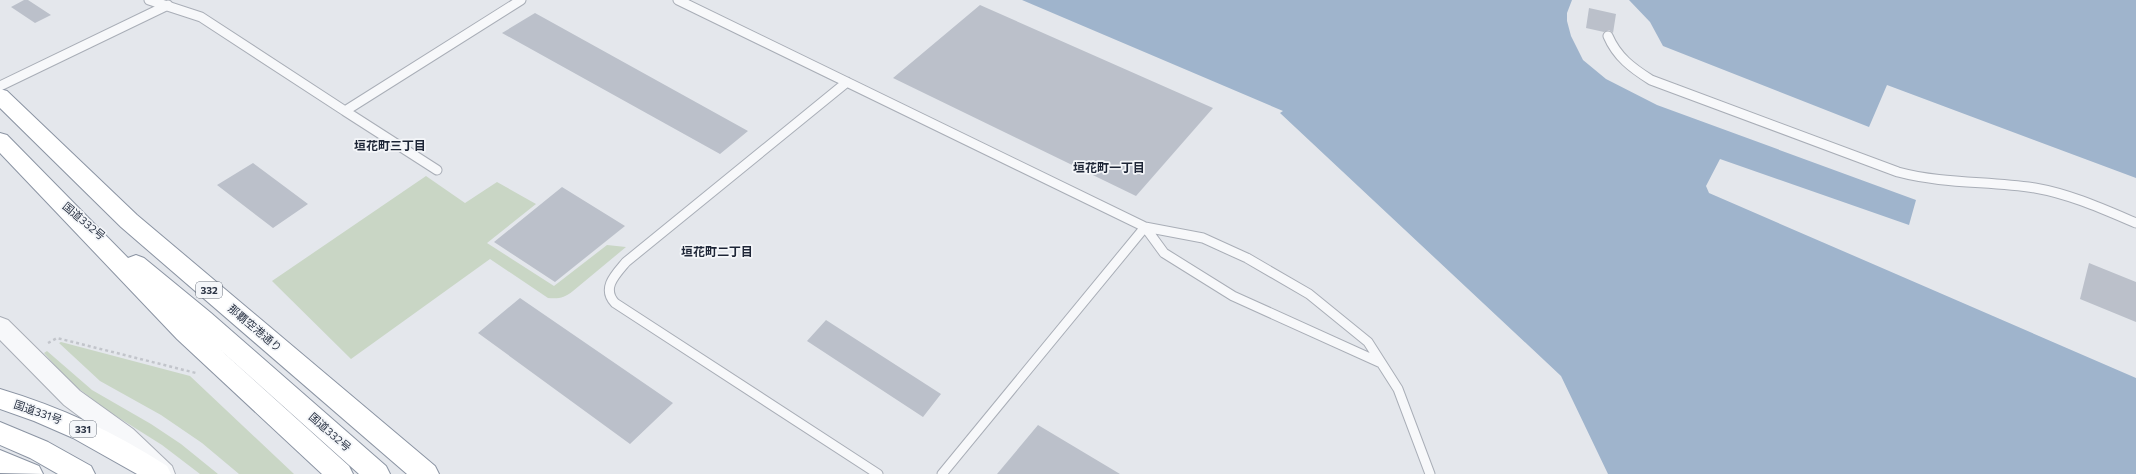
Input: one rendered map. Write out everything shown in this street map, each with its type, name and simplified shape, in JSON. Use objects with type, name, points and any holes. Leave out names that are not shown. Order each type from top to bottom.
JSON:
[{"type":"highway","name":"那覇空港通り","points":[[0,96],[129,221],[426,474]]},
{"type":"highway","name":"332","points":[[0,140],[55,197]]},
{"type":"highway","name":"国道332号","points":[[55,197],[185,332],[340,474]]},
{"type":"highway","name":"国道332号","points":[[55,197],[203,320],[377,474]]},
{"type":"highway","name":"国道331号","points":[[0,399],[68,423],[103,439],[158,474]]},
{"type":"highway","points":[[0,433],[39,450],[82,474]]},
{"type":"highway","points":[[0,461],[30,474]]},
{"type":"street","points":[[1,327],[72,398],[124,436],[163,474]]},
{"type":"lane","points":[[149,0],[202,17],[345,112],[437,170]]},
{"type":"lane","points":[[345,112],[521,0]]},
{"type":"lane","points":[[678,0],[1145,227],[1203,238],[1247,258],[1308,294],[1368,342],[1398,389],[1430,474]]},
{"type":"lane","points":[[0,86],[168,5]]},
{"type":"lane","points":[[1608,36],[1614,50],[1623,61],[1651,80],[1898,172],[1938,181],[2018,187],[2060,193],[2136,223]]},
{"type":"lane","points":[[847,82],[626,262],[609,288],[609,295],[614,303],[878,474]]},
{"type":"lane","points":[[1145,227],[1164,253],[1233,296],[1381,363]]},
{"type":"lane","points":[[942,474],[1145,227]]},
{"type":"path","points":[[48,343],[57,338],[196,373]]},
{"type":"green space","points":[[426,176],[465,203],[497,182],[536,204],[487,243],[554,286],[607,245],[626,247],[573,291],[564,297],[558,298],[548,298],[490,259],[351,359],[272,281]]},
{"type":"green space","points":[[61,342],[190,376],[294,474],[239,474],[202,443],[161,415],[100,381],[59,343]]},
{"type":"green space","points":[[47,351],[92,390],[151,424],[181,444],[218,474],[200,474],[162,445],[108,411],[70,382],[44,353]]},
{"type":"water","points":[[1022,0],[1572,0],[1567,13],[1567,21],[1571,36],[1583,60],[1606,79],[1657,105],[1916,200],[1909,225],[1720,159],[1706,186],[1709,193],[2136,378],[2136,474],[1608,474],[1561,376],[1280,113],[1283,111]]},
{"type":"water","points":[[1629,0],[2136,0],[2136,178],[1887,85],[1869,127],[1663,46],[1650,22]]},
{"type":"building","points":[[24,0],[28,0],[51,15],[35,23],[11,7]]},
{"type":"building","points":[[980,5],[1213,108],[1136,196],[893,78]]},
{"type":"building","points":[[1589,8],[1616,14],[1613,33],[1609,30],[1604,32],[1586,28]]},
{"type":"building","points":[[535,13],[748,131],[720,154],[502,33]]},
{"type":"building","points":[[253,163],[308,204],[273,228],[217,185]]},
{"type":"building","points":[[562,187],[625,226],[555,282],[494,242]]},
{"type":"building","points":[[2089,263],[2136,282],[2136,322],[2080,299]]},
{"type":"building","points":[[520,298],[673,403],[630,444],[478,333]]},
{"type":"building","points":[[826,320],[941,394],[923,417],[807,341]]},
{"type":"building","points":[[1038,425],[1120,474],[997,474]]},
{"type":"district","name":"垣花町三丁目","points":[[390,146]]},
{"type":"district","name":"垣花町一丁目","points":[[1109,168]]},
{"type":"district","name":"垣花町二丁目","points":[[717,252]]}]
